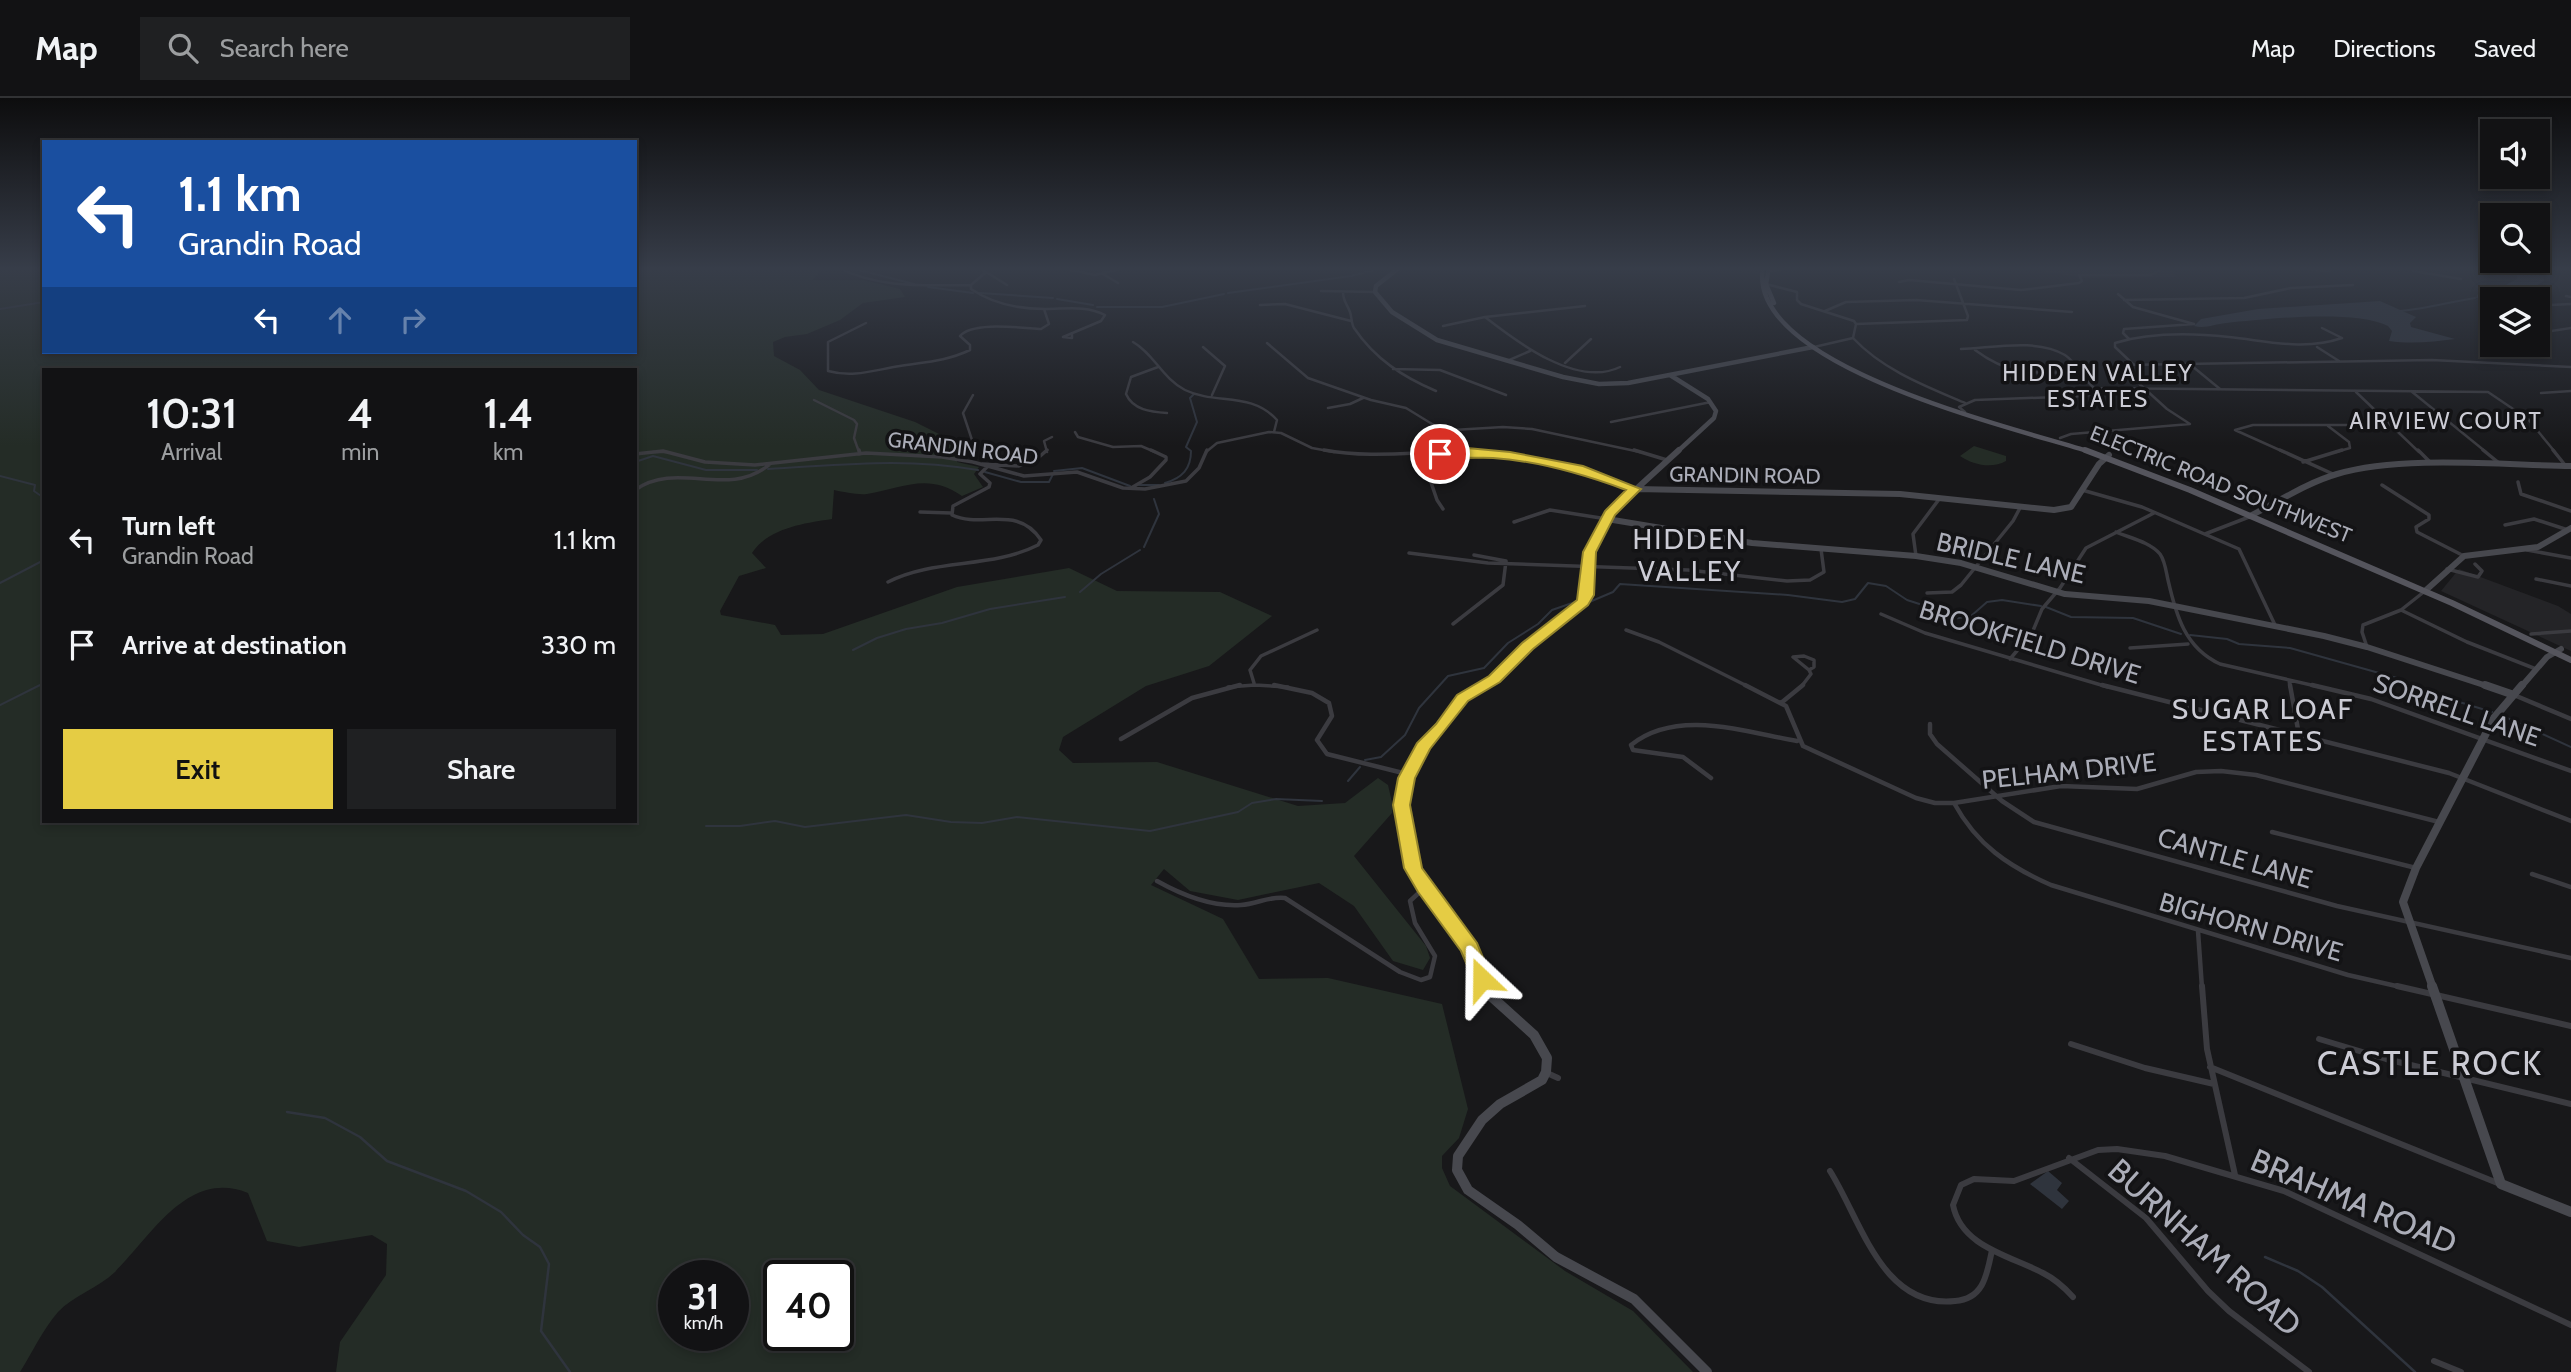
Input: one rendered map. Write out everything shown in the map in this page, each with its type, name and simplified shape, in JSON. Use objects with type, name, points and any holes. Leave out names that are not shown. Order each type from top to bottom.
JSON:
[{"type":"main road","name":"ELECTRIC ROAD SOUTHWEST","points":[[1790,326],[1815,346],[1871,379],[1965,412],[2107,456]]},
{"type":"main road","name":"ELECTRIC ROAD SOUTHWEST","points":[[1796,326],[1815,346],[1885,381],[2107,456],[2427,590]]},
{"type":"main road","name":"ELECTRIC ROAD SOUTHWEST","points":[[2252,515],[2427,590]]},
{"type":"main road","points":[[2427,590],[2531,634],[2571,657]]},
{"type":"main road","points":[[2427,590],[2558,650]]},
{"type":"street","points":[[859,326],[828,342],[828,371],[858,375],[956,358],[970,350],[970,345],[960,336],[964,331],[979,327],[1041,329],[1045,326]]},
{"type":"street","points":[[1072,334],[1089,326]]},
{"type":"street","points":[[1354,326],[1392,369],[1407,379],[1436,391]]},
{"type":"street","points":[[1414,326],[1426,335],[1509,361],[1573,379],[1606,384],[1670,375],[1853,338],[1896,370],[1962,405],[1965,412]]},
{"type":"street","points":[[1498,326],[1532,351],[1564,363],[1605,372],[1615,371],[1620,367]]},
{"type":"street","points":[[1853,338],[1855,326]]},
{"type":"street","points":[[2129,339],[2123,333],[2124,330],[2165,326]]},
{"type":"street","points":[[2134,365],[2114,345],[2129,339],[2224,337],[2316,347],[2342,338],[2322,328]]},
{"type":"street","points":[[2550,331],[2571,328]]},
{"type":"street","points":[[1564,363],[1591,338]]},
{"type":"street","points":[[1133,342],[1185,390],[1241,400],[1271,413],[1277,420],[1274,432]]},
{"type":"street","points":[[1267,343],[1303,376],[1364,398],[1406,408],[1440,428],[1532,429],[1619,446],[1668,460]]},
{"type":"street","points":[[1203,347],[1225,366],[1212,395]]},
{"type":"street","points":[[2316,347],[2341,362]]},
{"type":"street","points":[[1961,349],[2048,349],[2067,356],[2094,388],[2488,392],[2528,419],[2568,466]]},
{"type":"street","points":[[1974,349],[1993,365],[2006,371],[2079,372]]},
{"type":"street","points":[[1509,361],[1532,351]]},
{"type":"street","points":[[2060,438],[2071,434],[2190,424],[2167,409],[2122,368],[2134,365],[2432,360],[2571,367]]},
{"type":"street","points":[[2192,366],[2220,389]]},
{"type":"street","points":[[1158,367],[1139,372],[1129,379],[1128,398],[1131,404],[1142,410],[1167,413]]},
{"type":"street","points":[[1392,369],[1420,367],[1440,370],[1506,395]]},
{"type":"street","points":[[1670,375],[1712,402],[1716,411],[1711,422],[1615,507],[1589,552],[1586,567],[1587,592],[1583,602],[1528,646],[1494,679],[1463,698],[1441,728],[1423,746],[1408,774],[1402,798],[1407,847],[1413,868],[1424,888],[1470,948],[1493,999],[1540,1044],[1547,1058],[1546,1072],[1536,1085],[1500,1104],[1482,1120],[1458,1156],[1459,1177],[1468,1190],[1518,1225],[1556,1257],[1634,1300],[1707,1372]]},
{"type":"street","points":[[1962,405],[1998,397],[2085,396],[2092,394],[2094,388]]},
{"type":"street","points":[[2410,391],[2501,464]]},
{"type":"street","points":[[2541,393],[2571,391]]},
{"type":"street","points":[[2355,392],[2431,464]]},
{"type":"street","points":[[963,460],[972,440],[963,413],[973,395]]},
{"type":"street","points":[[1328,408],[1364,398]]},
{"type":"street","points":[[814,400],[854,420],[857,426],[853,438],[860,454]]},
{"type":"street","points":[[1611,422],[1712,402]]},
{"type":"street","points":[[2334,475],[2235,430],[2248,425],[2347,425]]},
{"type":"street","points":[[2303,462],[2350,448],[2348,442],[2327,426]]},
{"type":"street","points":[[1074,432],[1078,437],[1109,446],[1140,446],[1166,457],[1153,475],[1130,489]]},
{"type":"street","name":"GRANDIN ROAD","points":[[637,454],[657,451],[715,463],[769,464],[860,454],[963,460],[1024,476],[1077,472],[1130,489],[1152,489],[1180,484],[1194,475],[1212,446],[1241,436],[1274,432],[1325,450],[1422,456],[1467,452],[1510,455],[1583,470],[1634,489],[1875,493],[1940,497],[2054,510],[2071,507],[2107,456]]},
{"type":"street","points":[[951,513],[956,504],[989,487],[990,483],[979,474],[988,461],[1010,467],[1025,464],[1046,452],[1044,441],[1052,437]]},
{"type":"street","points":[[1422,456],[1437,500],[1443,509]]},
{"type":"street","points":[[637,488],[643,483],[661,478],[746,478],[760,473],[769,464]]},
{"type":"street","points":[[2205,534],[2252,515],[2334,475],[2369,467],[2431,464],[2568,466]]},
{"type":"street","points":[[2518,482],[2521,494],[2571,511]]},
{"type":"street","points":[[2382,485],[2429,515],[2430,518],[2416,527],[2415,531],[2464,556]]},
{"type":"street","points":[[2082,490],[2117,499],[2234,546],[2243,554],[2275,625]]},
{"type":"street","points":[[1916,556],[1913,534],[1939,503],[1940,497]]},
{"type":"street","points":[[1927,593],[1955,591],[2013,522],[2020,508]]},
{"type":"street","name":"BRIDLE LANE","points":[[1514,522],[1550,510],[1752,543],[1916,556],[1976,567],[2054,592],[2175,605],[2367,647],[2514,695],[2571,719]]},
{"type":"street","points":[[888,582],[909,571],[1018,553],[1036,547],[1041,540],[1039,535],[1012,518],[996,516],[961,519],[951,513],[920,512]]},
{"type":"street","points":[[2010,659],[2032,633],[2042,609],[2087,548],[2155,513]]},
{"type":"street","points":[[2505,525],[2534,519],[2570,529]]},
{"type":"street","points":[[2367,647],[2362,632],[2363,625],[2401,610],[2464,556],[2543,545],[2570,529]]},
{"type":"street","points":[[2116,532],[2150,547],[2162,558],[2189,645],[2130,648]]},
{"type":"street","points":[[1409,553],[1470,562],[1717,572],[1807,581],[1824,572],[1821,549]]},
{"type":"street","points":[[2522,550],[2571,558]]},
{"type":"street","points":[[1474,555],[1502,559],[1506,564]]},
{"type":"street","points":[[1453,624],[1501,588],[1506,564]]},
{"type":"street","points":[[2447,569],[2478,578],[2482,571],[2474,564]]},
{"type":"street","points":[[2536,579],[2571,586]]},
{"type":"street","points":[[2401,610],[2467,642],[2536,669]]},
{"type":"street","name":"BROOKFIELD DRIVE","points":[[1881,614],[1925,633],[2107,687],[2464,779],[2571,821]]},
{"type":"street","points":[[1254,683],[1250,670],[1257,659],[1317,630]]},
{"type":"street","points":[[1626,630],[1659,642],[1781,703],[1791,712],[1798,741],[1712,728],[1673,726],[1659,729],[1631,745],[1633,750],[1641,753],[1687,758],[1711,778]]},
{"type":"street","points":[[2531,634],[2571,631]]},
{"type":"street","name":"SORRELL LANE","points":[[2189,645],[2210,661],[2371,699],[2571,771]]},
{"type":"street","points":[[2501,1184],[2409,922],[2403,897],[2494,718],[2536,669],[2558,650]]},
{"type":"street","points":[[1781,703],[1806,683],[1811,674],[1795,661],[1794,657],[1804,656],[1814,660],[1814,667],[1809,670]]},
{"type":"street","points":[[2288,680],[2299,735]]},
{"type":"street","points":[[1121,739],[1181,703],[1233,686],[1254,683],[1306,691],[1327,702],[1332,710],[1332,717],[1317,740],[1327,754],[1408,774]]},
{"type":"street","name":"CANTLE LANE","points":[[1930,724],[1930,734],[1937,744],[1997,797],[2021,816],[2034,822],[2326,903],[2571,958]]},
{"type":"street","name":"PELHAM DRIVE","points":[[1798,741],[1812,751],[1920,800],[1954,803],[2061,786],[2137,789],[2196,772],[2232,771],[2441,822]]},
{"type":"street","name":"BIGHORN DRIVE","points":[[1954,803],[1991,853],[2006,864],[2070,892],[2348,975],[2571,1026]]},
{"type":"street","points":[[2272,832],[2416,868]]},
{"type":"street","points":[[2532,874],[2571,887]]},
{"type":"street","points":[[1157,881],[1184,896],[1238,905],[1247,905],[1275,896],[1284,898],[1400,972],[1420,980],[1430,977],[1437,959],[1435,949],[1419,932],[1411,914],[1410,901],[1424,888]]},
{"type":"street","points":[[2198,931],[2204,1028],[2210,1067],[2235,1175]]},
{"type":"street","points":[[2319,1039],[2571,1104]]},
{"type":"street","points":[[2071,1044],[2145,1068],[2214,1084]]},
{"type":"street","points":[[2210,1067],[2571,1212]]},
{"type":"street","points":[[1546,1072],[1558,1079]]},
{"type":"street","name":"BRAHMA ROAD","points":[[2073,1297],[2058,1280],[1992,1250],[1971,1237],[1958,1223],[1953,1202],[1959,1188],[1976,1178],[2015,1181],[2069,1158],[2099,1150],[2130,1149],[2235,1175],[2284,1191],[2571,1325]]},
{"type":"street","name":"BURNHAM ROAD","points":[[2069,1158],[2147,1218],[2208,1291],[2229,1311],[2309,1372]]},
{"type":"street","points":[[1830,1171],[1842,1187],[1861,1234],[1898,1285],[1915,1296],[1939,1303],[1972,1298],[1983,1287],[1992,1250]]},
{"type":"street","points":[[2434,1361],[2461,1372]]},
{"type":"shaded area","points":[[0,326],[42,326],[42,354],[637,354],[637,326],[825,326],[807,334],[785,337],[773,342],[774,356],[800,370],[819,390],[915,422],[963,446],[957,462],[979,467],[974,474],[983,487],[962,496],[950,489],[926,483],[867,494],[834,490],[832,519],[788,528],[777,532],[759,545],[752,553],[766,568],[739,576],[720,611],[721,615],[775,625],[781,635],[823,634],[957,587],[1069,568],[1117,591],[1220,592],[1272,616],[1209,666],[1146,686],[1063,737],[1059,750],[1073,763],[1157,762],[1298,806],[1345,803],[1378,778],[1388,785],[1392,813],[1354,856],[1426,946],[1430,958],[1423,970],[1393,961],[1354,906],[1319,883],[1238,900],[1190,891],[1164,869],[1151,885],[1223,919],[1259,979],[1328,978],[1442,1004],[1468,1109],[1459,1138],[1442,1156],[1442,1168],[1450,1186],[1565,1271],[1633,1311],[1693,1372],[336,1372],[340,1342],[386,1275],[387,1244],[372,1235],[299,1247],[267,1241],[248,1193],[227,1188],[207,1190],[189,1198],[173,1210],[115,1272],[58,1312],[20,1372],[0,1372]]},
{"type":"shaded area","points":[[2388,326],[2411,326],[2455,339],[2389,341],[2392,331]]},
{"type":"shaded area","points":[[1974,446],[2006,456],[2006,461],[1983,465],[1960,456]]},
{"type":"shaded area","points":[[2459,569],[2558,606],[2571,614],[2571,651],[2441,591]]},
{"type":"shaded area","points":[[2048,1171],[2062,1183],[2057,1190],[2069,1201],[2062,1209],[2030,1184]]},
{"type":"waterway","points":[[1165,483],[1181,475],[1189,463],[1191,451],[1186,447],[1197,422],[1190,398],[1194,394]]},
{"type":"waterway","points":[[637,461],[653,456],[706,470],[757,470]]},
{"type":"waterway","points":[[768,469],[898,463],[978,470]]},
{"type":"waterway","points":[[1054,471],[1082,468],[1130,486]]},
{"type":"waterway","points":[[985,472],[1021,482],[1049,482],[1053,474]]},
{"type":"waterway","points":[[0,476],[35,485],[34,491],[42,497]]},
{"type":"waterway","points":[[1139,485],[1159,485]]},
{"type":"waterway","points":[[1144,547],[1159,514],[1154,499]]},
{"type":"waterway","points":[[1080,592],[1101,574],[1140,550]]},
{"type":"waterway","points":[[0,583],[42,561]]},
{"type":"waterway","points":[[1587,603],[1613,592],[1620,584],[1788,595],[1842,602],[1855,599],[1868,583],[1886,586],[1907,600],[1935,609],[1953,619],[1971,616],[1987,602],[2002,600],[2041,606]]},
{"type":"waterway","points":[[853,650],[877,638],[906,629],[942,623],[990,609],[1065,597]]},
{"type":"waterway","points":[[1365,760],[1381,757],[1405,735],[1419,708],[1448,676],[1484,668],[1508,643],[1538,624],[1552,610],[1578,601]]},
{"type":"waterway","points":[[2046,607],[2071,617],[2133,618],[2181,634]]},
{"type":"waterway","points":[[2190,635],[2227,639],[2239,644],[2290,648],[2397,678],[2420,690],[2492,712]]},
{"type":"waterway","points":[[0,705],[42,684]]},
{"type":"waterway","points":[[2503,716],[2571,747]]},
{"type":"waterway","points":[[1348,781],[1360,767]]},
{"type":"waterway","points":[[706,826],[740,826],[775,821],[805,827],[906,815],[951,822],[982,823],[1017,817],[1150,831],[1238,812],[1252,803],[1276,799],[1322,801]]},
{"type":"waterway","points":[[287,1112],[325,1118],[360,1137],[387,1161],[466,1191],[501,1212],[523,1235],[540,1247],[549,1264],[541,1331],[570,1372]]},
{"type":"waterway","points":[[2265,1257],[2298,1271],[2322,1287],[2415,1372]]},
{"type":"district","name":"HIDDEN VALLEY ESTATES","points":[[2098,386]]},
{"type":"district","name":"AIRVIEW COURT","points":[[2446,421]]},
{"type":"district","name":"HIDDEN VALLEY","points":[[1690,555]]},
{"type":"district","name":"SUGAR LOAF ESTATES","points":[[2263,725]]},
{"type":"district","name":"CASTLE ROCK","points":[[2430,1063]]},
{"type":"route","points":[[1440,454],[1467,452],[1510,455],[1583,470],[1634,489],[1610,513],[1589,552],[1586,567],[1587,595],[1583,602],[1519,653],[1489,683],[1467,694],[1441,728],[1423,746],[1406,778],[1402,805],[1407,847],[1413,868],[1424,888],[1470,948],[1482,979]]}]
